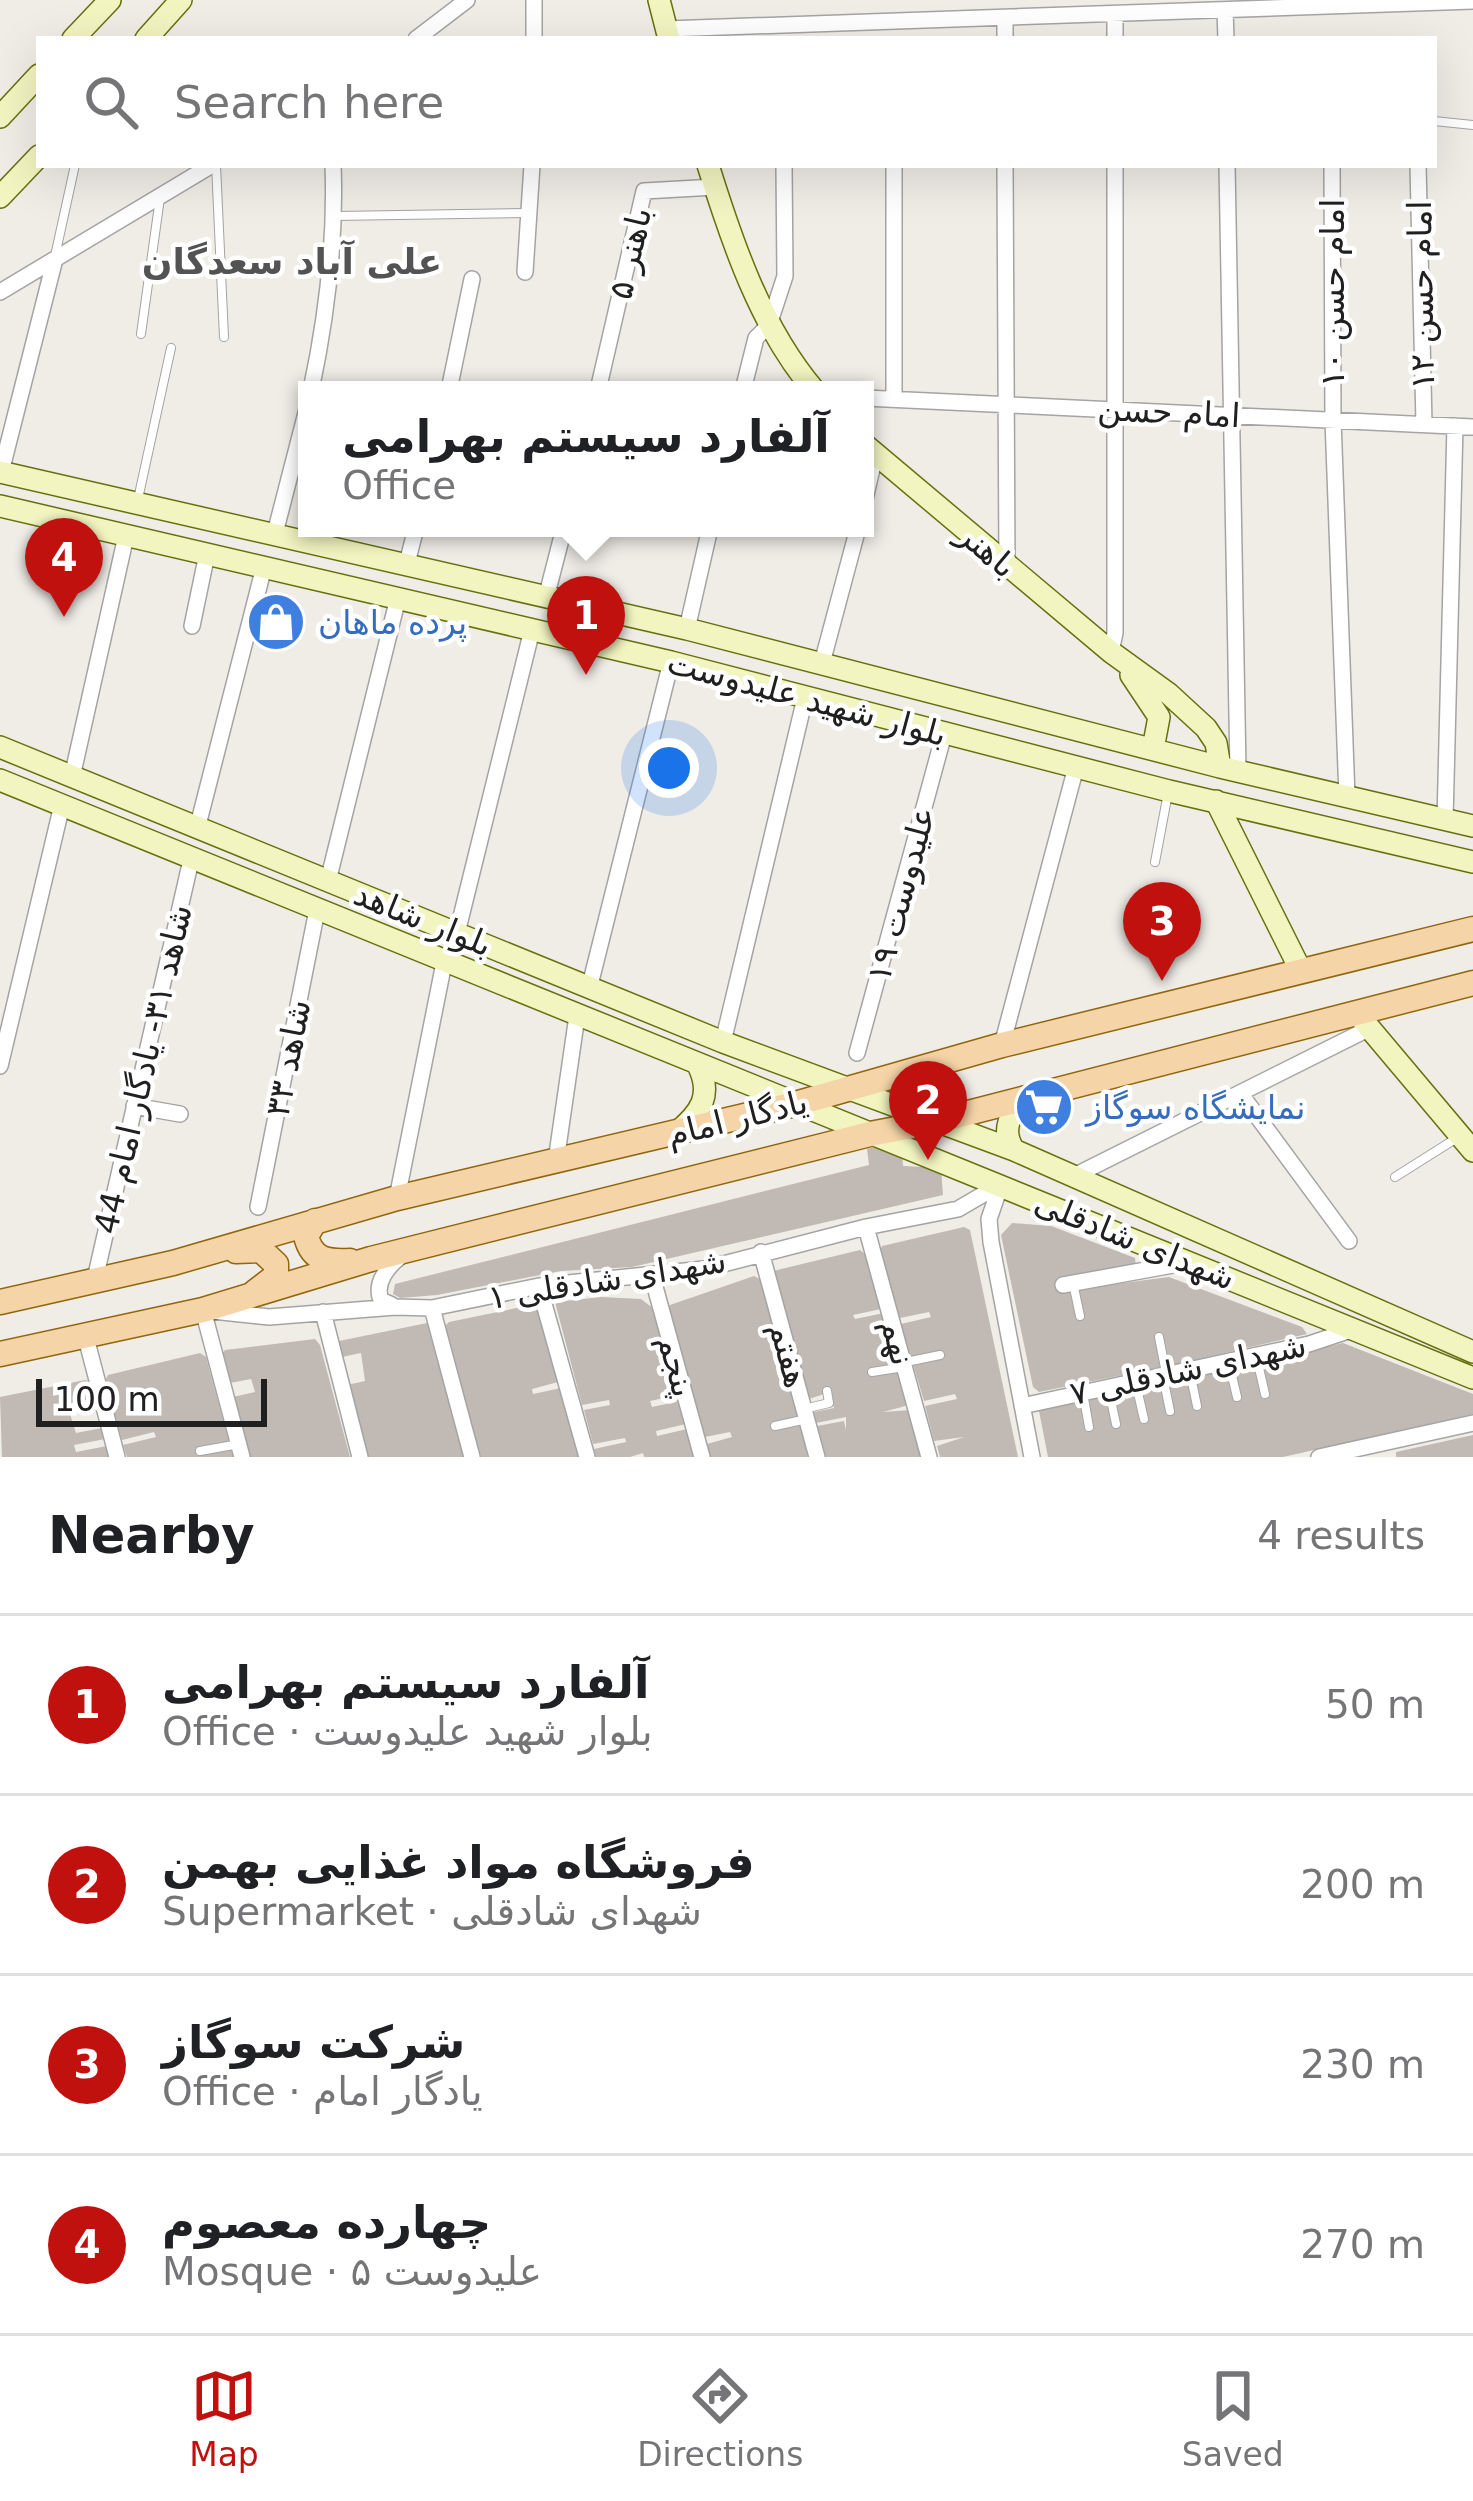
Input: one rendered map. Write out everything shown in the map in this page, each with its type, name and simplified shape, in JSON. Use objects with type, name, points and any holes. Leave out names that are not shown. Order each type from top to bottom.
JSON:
[{"type":"main road","points":[[76,36],[110,0]]},
{"type":"main road","points":[[149,36],[181,0]]},
{"type":"main road","points":[[659,0],[668,34]]},
{"type":"main road","points":[[0,117],[36,78]]},
{"type":"main road","points":[[0,197],[36,159]]},
{"type":"main road","points":[[712,176],[769,326],[807,381]]},
{"type":"main road","name":"باهنر","points":[[874,454],[1206,728],[1229,769]]},
{"type":"main road","name":"بلوار شهید علیدوست","points":[[1,472],[687,629],[1229,769],[1473,826]]},
{"type":"main road","name":"بلوار شهید علیدوست","points":[[0,506],[670,662],[1169,791],[1473,862]]},
{"type":"main road","points":[[487,620],[496,587]]},
{"type":"main road","name":"باهنر","points":[[1111,652],[1154,705],[1159,717],[1153,749]]},
{"type":"main road","name":"بلوار شاهد","points":[[0,747],[846,1090]]},
{"type":"main road","name":"بلوار شاهد","points":[[0,780],[788,1106]]},
{"type":"main road","points":[[1216,801],[1301,970]]},
{"type":"main road","name":"یادگار امام","points":[[0,1301],[173,1263],[397,1198],[788,1106],[1002,1045],[1473,929]]},
{"type":"main road","name":"یادگار امام","points":[[0,1354],[202,1310],[371,1259],[788,1154],[1363,1020],[1473,983]]},
{"type":"main road","points":[[1363,1020],[1467,1144]]},
{"type":"main road","points":[[676,1133],[699,1112],[706,1096],[706,1081],[698,1065]]},
{"type":"main road","points":[[933,1065],[916,1084],[916,1100],[943,1119]]},
{"type":"main road","name":"شهدای شادقلی","points":[[846,1090],[943,1119],[1473,1352]]},
{"type":"main road","points":[[1014,1150],[1008,1142],[1009,1117],[1025,1097]]},
{"type":"main road","points":[[788,1106],[798,1131],[788,1154]]},
{"type":"main road","name":"شهدای شادقلی","points":[[788,1106],[1001,1184],[1473,1378]]},
{"type":"main road","points":[[315,1221],[306,1236],[319,1258],[327,1262],[371,1259]]},
{"type":"main road","points":[[173,1263],[261,1250],[274,1259],[276,1276],[248,1297]]},
{"type":"main road","points":[[1402,1348],[1412,1325]]},
{"type":"street","points":[[420,36],[467,0]]},
{"type":"street","points":[[534,0],[534,36]]},
{"type":"street","points":[[668,34],[894,30],[1005,18],[1473,2]]},
{"type":"street","points":[[1226,10],[1226,36]]},
{"type":"street","points":[[1115,14],[1115,36]]},
{"type":"street","points":[[1005,18],[1005,36]]},
{"type":"street","points":[[313,381],[328,311],[333,168]]},
{"type":"street","points":[[525,272],[532,168]]},
{"type":"street","points":[[744,381],[756,338],[769,326],[785,276],[784,168]]},
{"type":"street","points":[[894,168],[894,399]]},
{"type":"street","points":[[1005,168],[1007,567]]},
{"type":"street","points":[[1111,652],[1115,633],[1115,168]]},
{"type":"street","points":[[1227,168],[1229,769]]},
{"type":"street","name":"امام حسن ۱۰","points":[[1332,168],[1333,420],[1347,797]]},
{"type":"street","name":"امام حسن ۱۲","points":[[1418,168],[1424,424]]},
{"type":"street","points":[[0,292],[160,198],[196,171]]},
{"type":"street","name":"باهنر ۵","points":[[600,381],[644,191],[712,176]]},
{"type":"street","points":[[1,472],[54,263]]},
{"type":"street","points":[[451,381],[472,279]]},
{"type":"street","name":"امام حسن","points":[[874,398],[1464,426]]},
{"type":"street","points":[[1445,820],[1464,426]]},
{"type":"street","points":[[274,537],[298,444]]},
{"type":"street","points":[[72,777],[126,536]]},
{"type":"street","points":[[406,567],[414,537]]},
{"type":"street","points":[[546,598],[561,537]]},
{"type":"street","points":[[687,629],[708,537]]},
{"type":"street","points":[[822,663],[856,537]]},
{"type":"street","points":[[192,626],[208,554]]},
{"type":"street","points":[[197,829],[264,567]]},
{"type":"street","points":[[328,881],[398,598]]},
{"type":"street","points":[[457,932],[532,630]]},
{"type":"street","points":[[590,986],[670,662]]},
{"type":"street","points":[[723,1042],[806,698]]},
{"type":"street","name":"علیدوست ۱۹","points":[[857,1053],[944,734]]},
{"type":"street","points":[[1002,1045],[1076,767]]},
{"type":"street","points":[[1,1060],[62,805]]},
{"type":"street","name":"شاهد ۳۱- یادگار امام 44","points":[[95,1280],[191,860]]},
{"type":"street","name":"شاهد ۳۳","points":[[258,1207],[317,910]]},
{"type":"street","points":[[397,1198],[444,963]]},
{"type":"street","points":[[556,1161],[578,1016]]},
{"type":"street","points":[[1076,1175],[1240,1094],[1363,1020]]},
{"type":"street","points":[[1240,1094],[1349,1241]]},
{"type":"street","points":[[134,1106],[180,1114]]},
{"type":"street","points":[[1001,1184],[989,1219],[991,1242],[1032,1457]]},
{"type":"street","name":"شهدای شادقلی ۱","points":[[202,1310],[269,1317],[431,1308],[539,1286],[704,1270],[866,1227],[958,1210],[1001,1184]]},
{"type":"street","name":"نهم","points":[[866,1227],[929,1457]]},
{"type":"street","points":[[395,1307],[381,1300],[380,1282],[392,1263],[410,1250]]},
{"type":"street","name":"هفتم","points":[[761,1252],[817,1457]]},
{"type":"street","points":[[1068,1284],[1188,1262]]},
{"type":"street","name":"پنجم","points":[[652,1276],[702,1457]]},
{"type":"street","points":[[539,1286],[587,1457]]},
{"type":"street","points":[[431,1308],[472,1457]]},
{"type":"street","points":[[202,1310],[240,1450]]},
{"type":"street","points":[[323,1312],[360,1457]]},
{"type":"street","name":"شهدای شادقلی ۷","points":[[1022,1406],[1310,1344],[1354,1329]]},
{"type":"street","points":[[85,1334],[117,1457]]},
{"type":"street","points":[[1321,1457],[1392,1449],[1473,1423]]},
{"type":"lane","points":[[1437,121],[1473,125]]},
{"type":"lane","points":[[54,263],[74,168]]},
{"type":"lane","points":[[214,168],[224,337]]},
{"type":"lane","points":[[141,334],[160,198]]},
{"type":"lane","points":[[335,216],[530,213]]},
{"type":"lane","points":[[136,504],[171,348]]},
{"type":"lane","points":[[1155,862],[1169,791]]},
{"type":"lane","points":[[1396,1177],[1467,1144]]},
{"type":"lane","points":[[1068,1284],[1080,1316]]},
{"type":"lane","points":[[1159,1337],[1170,1411]]},
{"type":"lane","points":[[872,1372],[940,1355]]},
{"type":"lane","points":[[1256,1355],[1265,1394]]},
{"type":"lane","points":[[1228,1360],[1237,1396]]},
{"type":"lane","points":[[1189,1368],[1197,1406]]},
{"type":"lane","points":[[1136,1380],[1144,1419]]},
{"type":"lane","points":[[1108,1386],[1116,1424]]},
{"type":"lane","points":[[775,1426],[829,1402],[827,1391]]},
{"type":"lane","points":[[1083,1392],[1090,1427]]},
{"type":"lane","points":[[200,1451],[240,1450]]},
{"type":"building","name":"پرده ماهان","points":[[266,597],[296,604],[287,646],[257,639]]},
{"type":"building","points":[[880,1146],[902,1151],[903,1166],[941,1168],[943,1195],[632,1267],[561,1271],[437,1295],[400,1298],[393,1294],[395,1284],[869,1165],[867,1149]]},
{"type":"building","points":[[1012,1223],[1051,1226],[1135,1258],[1136,1268],[1057,1278],[1061,1292],[1070,1291],[1076,1318],[1083,1316],[1077,1289],[1169,1277],[1302,1327],[1307,1334],[1169,1366],[1161,1334],[1155,1336],[1162,1367],[1039,1392],[1033,1387],[1001,1235]]},
{"type":"building","points":[[964,1227],[970,1230],[1018,1457],[940,1457],[937,1446],[964,1437],[934,1441],[925,1406],[957,1399],[955,1394],[924,1401],[901,1324],[931,1317],[929,1312],[900,1318],[880,1251],[882,1246]]},
{"type":"building","points":[[860,1250],[866,1255],[881,1309],[853,1315],[855,1319],[884,1313],[909,1405],[883,1412],[910,1410],[922,1457],[825,1457],[817,1426],[844,1421],[846,1430],[846,1417],[816,1423],[814,1412],[834,1408],[830,1392],[809,1399],[773,1271]]},
{"type":"building","points":[[754,1276],[760,1279],[798,1417],[773,1423],[774,1429],[800,1423],[808,1457],[710,1457],[707,1444],[732,1437],[730,1432],[705,1437],[667,1310]]},
{"type":"building","points":[[641,1299],[654,1309],[678,1395],[650,1401],[652,1407],[680,1401],[686,1424],[656,1431],[657,1436],[687,1429],[695,1457],[644,1457],[643,1453],[596,1457],[594,1449],[626,1442],[625,1438],[593,1444],[584,1410],[610,1405],[609,1400],[582,1405],[555,1302]]},
{"type":"building","points":[[536,1304],[558,1382],[532,1389],[533,1394],[561,1388],[579,1457],[481,1457],[444,1327],[449,1322]]},
{"type":"building","points":[[427,1323],[464,1457],[367,1457],[347,1385],[365,1381],[361,1353],[342,1357],[339,1341]]},
{"type":"building","points":[[315,1339],[350,1457],[250,1457],[233,1397],[255,1392],[251,1379],[230,1383],[222,1354]]},
{"type":"building","points":[[1343,1343],[1473,1394],[1473,1414],[1283,1457],[1048,1457],[1042,1407],[1081,1400],[1088,1430],[1092,1430],[1086,1400],[1162,1384],[1170,1414],[1167,1383]]},
{"type":"building","points":[[200,1353],[206,1357],[233,1457],[127,1457],[123,1445],[156,1437],[154,1432],[122,1440],[105,1381],[108,1375]]},
{"type":"building","points":[[85,1380],[94,1398],[67,1404],[76,1433],[102,1428],[105,1439],[74,1445],[76,1452],[107,1446],[110,1457],[2,1457],[0,1397]]},
{"type":"building","points":[[1473,1435],[1473,1457],[1396,1457],[1396,1452]]},
{"type":"place","name":"چهارده معصوم","points":[[64,617]]},
{"type":"place","name":"پرده ماهان","points":[[276,622]]},
{"type":"place","name":"آلفارد سیستم بهرامی","points":[[586,675]]},
{"type":"place","name":"شرکت سوگاز","points":[[1162,981]]},
{"type":"place","name":"نمایشگاه سوگاز","points":[[1044,1107]]},
{"type":"place","name":"فروشگاه مواد غذایی بهمن","points":[[928,1160]]},
{"type":"district","name":"علی آباد سعدگان","points":[[292,261]]}]
